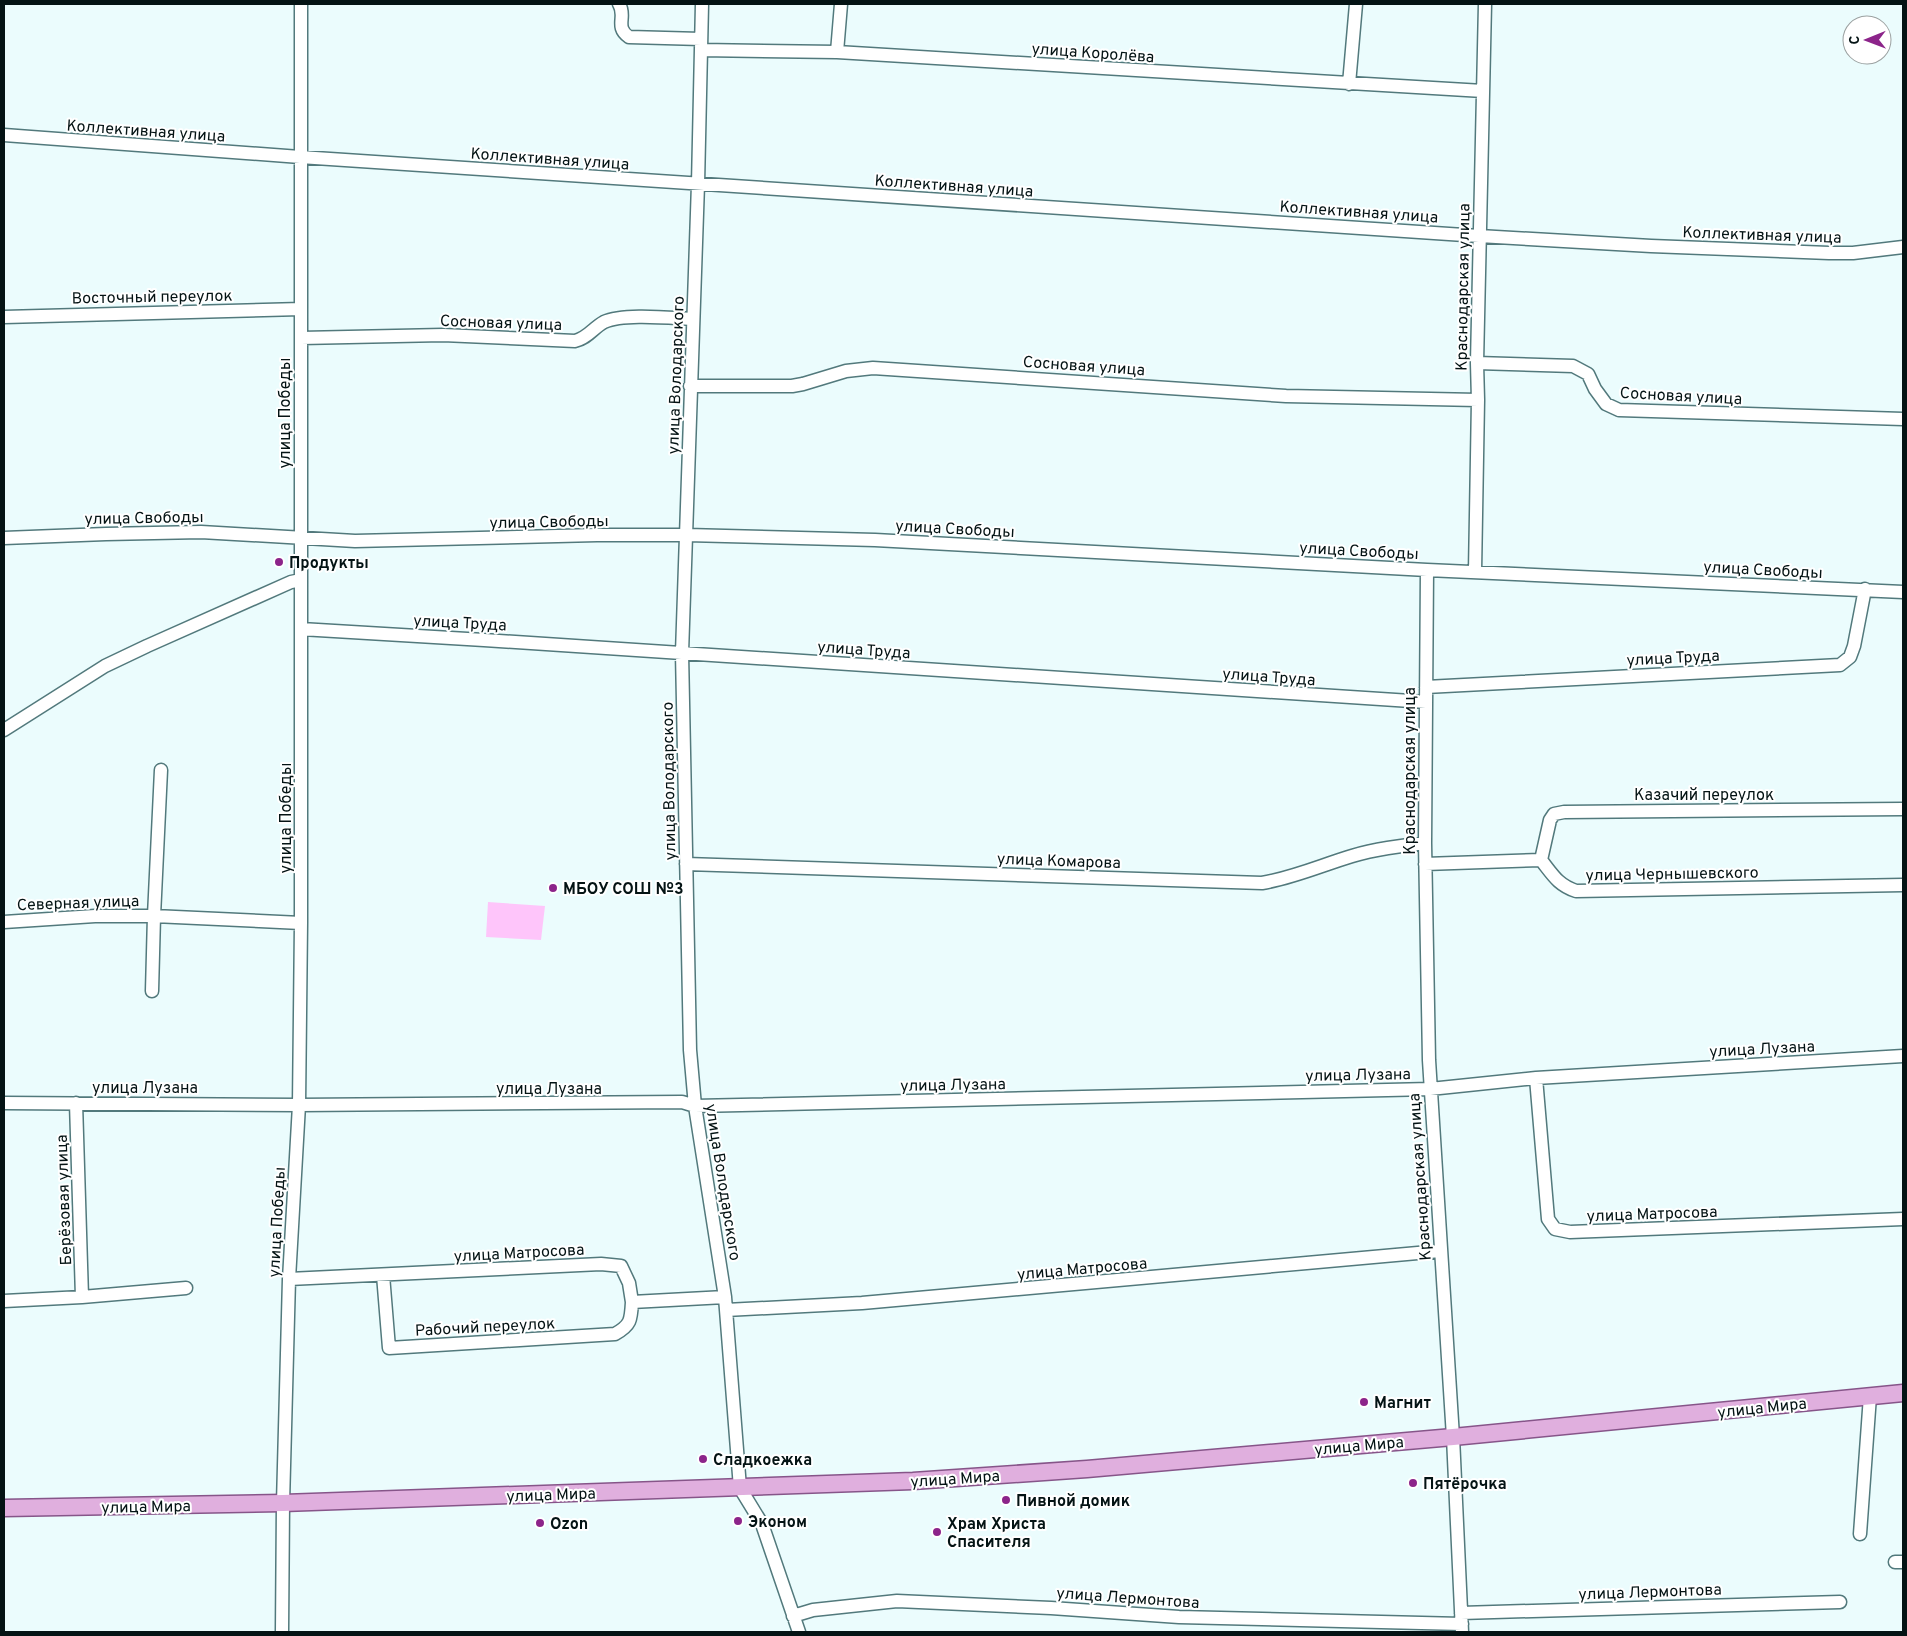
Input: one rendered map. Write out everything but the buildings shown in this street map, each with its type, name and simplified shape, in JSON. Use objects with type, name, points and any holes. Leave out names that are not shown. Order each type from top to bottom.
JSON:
[{"type":"main road","name":"улица Мира","points":[[4,1508],[283,1503],[913,1481],[1078,1470],[1453,1437],[1903,1393]]},
{"type":"street","name":"улица Победы","points":[[282,1632],[283,1503],[289,1278],[299,1105],[301,923],[301,4]]},
{"type":"street","name":"улица Королёва","points":[[619,4],[622,7],[621,28],[630,37],[701,44],[1483,91]]},
{"type":"street","name":"улица Володарского","points":[[702,4],[698,184],[682,653],[690,1050],[695,1106],[726,1304],[740,1488],[762,1524],[798,1632]]},
{"type":"street","points":[[838,52],[841,4]]},
{"type":"street","points":[[1350,84],[1356,4]]},
{"type":"street","name":"Краснодарская улица","points":[[1475,572],[1479,236],[1485,4]]},
{"type":"street","name":"Коллективная улица","points":[[4,135],[300,157],[1479,236],[1652,246],[1829,253],[1853,253],[1903,247]]},
{"type":"street","name":"Восточный переулок","points":[[4,317],[300,309]]},
{"type":"street","name":"Сосновая улица","points":[[300,338],[443,335],[575,341],[584,339],[603,323],[614,319],[693,319]]},
{"type":"street","name":"Сосновая улица","points":[[1477,363],[1574,366],[1588,374],[1595,389],[1606,404],[1619,410],[1903,419]]},
{"type":"street","name":"Сосновая улица","points":[[690,386],[792,386],[846,371],[873,368],[1286,396],[1478,400]]},
{"type":"street","name":"улица Свободы","points":[[4,538],[202,532],[355,541],[597,535],[687,535],[875,540],[1427,570],[1903,592]]},
{"type":"street","name":"Краснодарская улица","points":[[1427,570],[1425,864],[1430,1089],[1453,1437],[1461,1623]]},
{"type":"street","points":[[4,730],[105,666],[291,582],[301,580]]},
{"type":"street","name":"улица Труда","points":[[1426,687],[1840,664],[1850,657],[1854,646],[1865,590]]},
{"type":"street","name":"улица Труда","points":[[301,629],[1426,702]]},
{"type":"street","name":"Северная улица","points":[[152,991],[161,770]]},
{"type":"street","name":"Казачий переулок","points":[[1541,860],[1550,820],[1554,814],[1564,812],[1903,809]]},
{"type":"street","name":"улица Комарова","points":[[686,864],[1262,883],[1354,855],[1384,848],[1425,843]]},
{"type":"street","points":[[1425,864],[1541,860]]},
{"type":"street","name":"улица Чернышевского","points":[[1541,860],[1557,882],[1576,891],[1903,885]]},
{"type":"street","name":"Северная улица","points":[[4,922],[94,916],[154,916],[301,923]]},
{"type":"street","name":"улица Лузана","points":[[4,1103],[299,1105],[682,1102],[695,1106],[1430,1089],[1536,1078],[1903,1056]]},
{"type":"street","name":"улица Матросова","points":[[1536,1078],[1548,1219],[1555,1229],[1570,1232],[1903,1219]]},
{"type":"street","name":"Берёзовая улица","points":[[76,1103],[82,1297]]},
{"type":"street","name":"улица Матросова","points":[[289,1278],[601,1264],[621,1266],[629,1283],[632,1302],[726,1304],[871,1302],[1440,1251]]},
{"type":"street","name":"Рабочий переулок","points":[[382,1275],[389,1348],[615,1334],[626,1328],[631,1318],[632,1302]]},
{"type":"street","points":[[4,1301],[82,1297],[186,1288]]},
{"type":"street","points":[[1860,1534],[1870,1396]]},
{"type":"street","name":"улица Лермонтова","points":[[793,1616],[813,1610],[897,1600],[1179,1617],[1461,1623],[1840,1602]]},
{"type":"shaded area","points":[[488,902],[545,906],[541,940],[486,937]]},
{"type":"place","name":"Продукты","points":[[279,562]]},
{"type":"place","name":"МБОУ СОШ №3","points":[[553,888]]},
{"type":"place","name":"Магнит","points":[[1364,1402]]},
{"type":"place","name":"Сладкоежка","points":[[703,1459]]},
{"type":"place","name":"Пятёрочка","points":[[1413,1483]]},
{"type":"place","name":"Пивной домик","points":[[1006,1500]]},
{"type":"place","name":"Эконом","points":[[738,1521]]},
{"type":"place","name":"Ozon","points":[[540,1523]]},
{"type":"place","name":"Храм Христа Спасителя","points":[[937,1532]]}]
